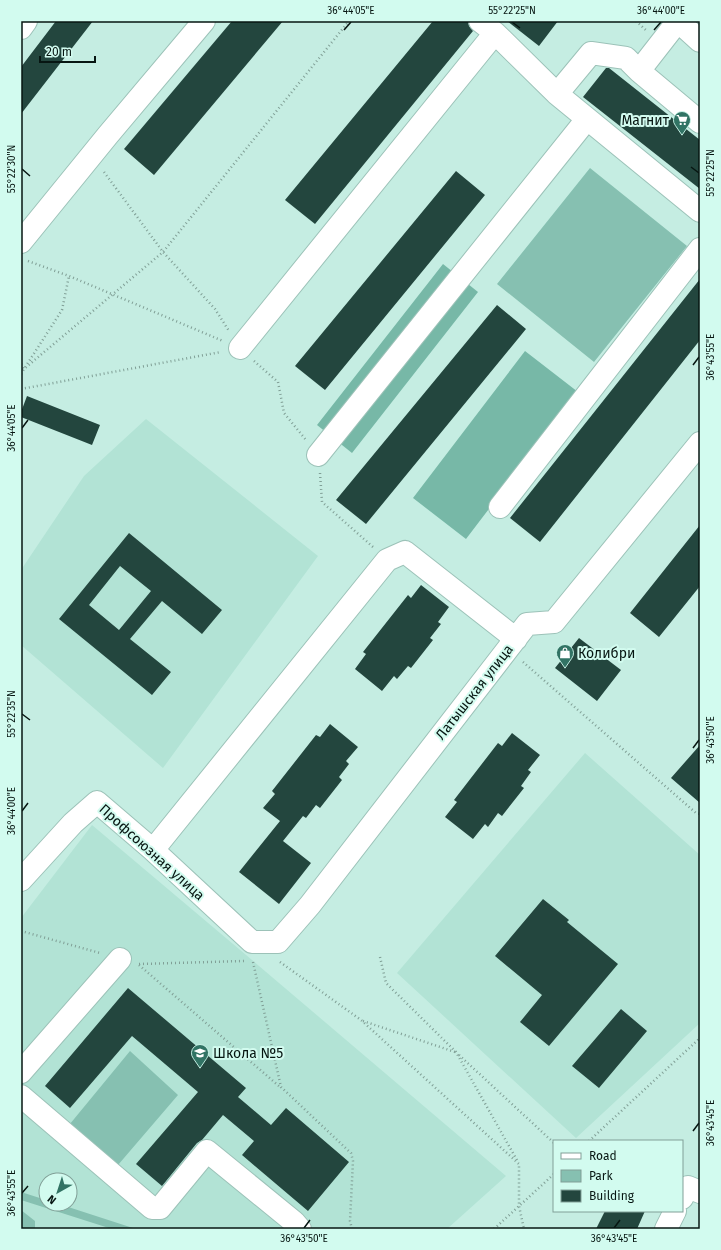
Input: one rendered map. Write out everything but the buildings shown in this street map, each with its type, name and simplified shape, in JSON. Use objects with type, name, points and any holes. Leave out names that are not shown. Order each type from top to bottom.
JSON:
[{"type":"street","points":[[21,28],[26,21]]},
{"type":"street","points":[[21,242],[108,135],[204,21]]},
{"type":"street","points":[[639,71],[678,21],[700,40]]},
{"type":"street","points":[[240,348],[487,27],[557,94],[700,211]]},
{"type":"street","points":[[557,94],[591,53],[626,58],[639,71],[700,122]]},
{"type":"street","points":[[318,455],[587,119]]},
{"type":"street","points":[[500,507],[700,249]]},
{"type":"street","name":"Латышская улица","points":[[252,951],[278,942],[310,905],[527,624],[554,622],[700,443]]},
{"type":"street","points":[[153,850],[387,560],[405,552],[512,644]]},
{"type":"street","name":"Профсоюзная улица","points":[[21,880],[73,823],[98,802],[153,850],[252,951]]},
{"type":"street","points":[[21,1072],[129,962]]},
{"type":"street","points":[[21,1096],[152,1208],[160,1208],[207,1151],[294,1222],[300,1229]]},
{"type":"street","points":[[683,1196],[688,1187],[700,1192]]},
{"type":"street","points":[[666,1229],[674,1212]]},
{"type":"path","points":[[24,369],[163,252],[349,21]]},
{"type":"path","points":[[103,171],[163,252],[215,309],[240,348],[278,382],[284,413],[318,455],[322,502],[387,560]]},
{"type":"path","points":[[21,258],[70,276],[240,348]]},
{"type":"path","points":[[21,374],[62,310],[70,276]]},
{"type":"path","points":[[21,389],[240,348]]},
{"type":"path","points":[[21,364],[24,369]]},
{"type":"path","points":[[512,644],[696,813],[700,814]]},
{"type":"path","points":[[21,931],[129,962],[252,951],[281,1088]]},
{"type":"path","points":[[380,957],[386,983],[456,1052],[553,1142]]},
{"type":"path","points":[[278,961],[361,1020],[519,1164]]},
{"type":"path","points":[[129,962],[281,1088],[351,1153],[353,1161],[350,1221],[352,1229]]},
{"type":"path","points":[[361,1020],[456,1052],[519,1164],[519,1206],[524,1229]]},
{"type":"path","points":[[590,1140],[700,1038]]},
{"type":"path","points":[[494,1229],[553,1175]]},
{"type":"shaded area","points":[[443,264],[478,292],[352,453],[317,425]]},
{"type":"shaded area","points":[[525,351],[578,392],[466,539],[413,498]]},
{"type":"shaded area","points":[[146,419],[318,556],[163,768],[21,645],[21,570],[84,476]]},
{"type":"shaded area","points":[[585,753],[700,855],[700,1023],[576,1138],[397,973]]},
{"type":"shaded area","name":"Школа №5","points":[[92,825],[506,1176],[447,1229],[21,1229],[21,918]]},
{"type":"green space","points":[[590,168],[687,246],[594,362],[497,284]]},
{"type":"green space","points":[[130,1051],[178,1095],[112,1172],[65,1130]]},
{"type":"green space","points":[[21,1192],[38,1197],[38,1205],[21,1200]]},
{"type":"green space","points":[[21,1210],[35,1221],[35,1229],[21,1229]]},
{"type":"green space","points":[[78,1210],[136,1229],[112,1229],[59,1212],[78,1212]]},
{"type":"place","name":"Магнит","points":[[682,135]]},
{"type":"place","name":"Колибри","points":[[565,668]]},
{"type":"place","name":"Школа №5","points":[[200,1068]]}]
